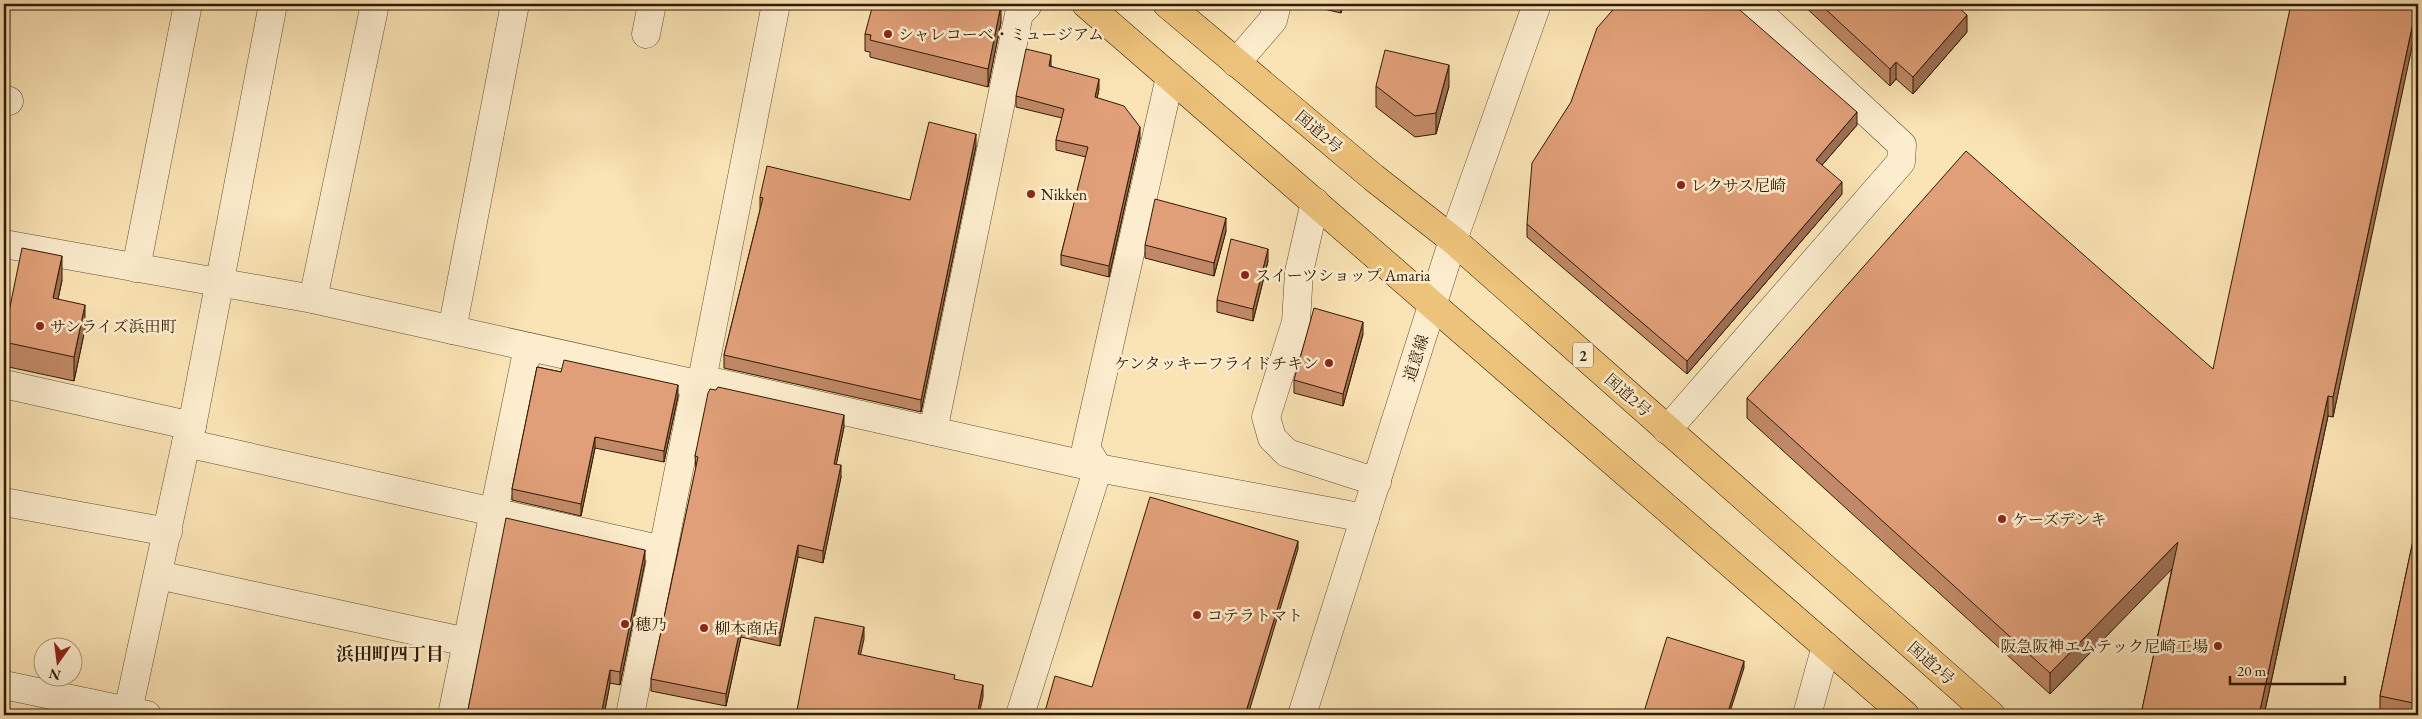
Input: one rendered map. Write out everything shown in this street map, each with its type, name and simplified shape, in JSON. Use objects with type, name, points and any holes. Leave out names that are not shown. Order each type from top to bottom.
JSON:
[{"type":"highway","points":[[1086,4],[1434,304],[1905,715]]},
{"type":"highway","name":"国道2号","points":[[1166,4],[1453,240],[1991,715]]},
{"type":"street","points":[[136,268],[188,4]]},
{"type":"street","points":[[4,685],[138,713],[158,575],[220,283],[273,4]]},
{"type":"street","points":[[313,299],[375,4]]},
{"type":"street","points":[[452,330],[515,4]]},
{"type":"street","points":[[646,34],[652,4]]},
{"type":"street","points":[[630,715],[694,399],[701,386],[776,4]]},
{"type":"street","points":[[933,431],[1019,14],[1025,4]]},
{"type":"street","points":[[1236,63],[1273,20],[1277,4]]},
{"type":"street","name":"道意線","points":[[1302,715],[1453,240],[1537,4]]},
{"type":"street","points":[[1667,430],[1901,162],[1902,145],[1750,4]]},
{"type":"street","points":[[1020,715],[1098,468],[1086,448],[1170,77]]},
{"type":"street","points":[[1315,202],[1299,272],[1296,322],[1266,417],[1272,438],[1287,453],[1377,482]]},
{"type":"street","points":[[4,244],[313,299],[701,386],[719,384],[1098,468],[1365,518]]},
{"type":"street","points":[[452,715],[528,347]]},
{"type":"street","points":[[4,384],[189,435],[494,512],[663,550]]},
{"type":"street","points":[[4,502],[168,532]]},
{"type":"street","points":[[158,575],[467,642]]},
{"type":"street","points":[[1807,715],[1826,646]]},
{"type":"building","points":[[873,4],[1001,5],[988,69],[870,40],[871,35],[865,34]]},
{"type":"building","name":"レクサス尼崎","points":[[1618,4],[1634,4],[1639,7],[1642,4],[1733,4],[1857,112],[1816,160],[1842,182],[1687,361],[1527,224],[1532,163],[1571,102],[1597,28]]},
{"type":"building","points":[[1820,4],[1954,4],[1967,15],[1913,77],[1896,62],[1890,69]]},
{"type":"building","points":[[2291,4],[2417,4],[2333,397],[2328,396],[2259,715],[2141,714],[2178,542],[2050,673],[1747,398],[1966,151],[2213,369]]},
{"type":"building","points":[[1026,49],[1051,55],[1049,66],[1099,79],[1095,97],[1124,106],[1140,127],[1109,266],[1061,255],[1088,147],[1056,140],[1064,109],[1016,96]]},
{"type":"building","points":[[1385,50],[1449,65],[1436,113],[1415,116],[1376,86]]},
{"type":"building","points":[[929,122],[976,134],[921,400],[724,355],[763,198],[760,197],[767,166],[910,200]]},
{"type":"building","points":[[1155,199],[1226,218],[1214,263],[1145,245]]},
{"type":"building","points":[[1231,239],[1268,249],[1253,309],[1217,300]]},
{"type":"building","name":"サンライズ浜田町","points":[[22,248],[62,256],[53,298],[85,305],[74,357],[4,342]]},
{"type":"building","name":"ケンタッキーフライドチキン","points":[[1314,308],[1363,322],[1343,394],[1294,380]]},
{"type":"building","points":[[564,360],[678,385],[664,451],[595,437],[581,504],[512,489],[537,367],[561,372]]},
{"type":"building","points":[[718,387],[844,415],[834,464],[841,465],[823,551],[798,545],[780,633],[741,625],[726,694],[651,679],[698,457],[695,456],[708,393],[710,389],[716,390]]},
{"type":"building","name":"コテラトマト","points":[[1150,497],[1298,541],[1245,715],[1044,715],[1055,676],[1092,687]]},
{"type":"building","points":[[2418,517],[2418,704],[2380,696]]},
{"type":"building","points":[[506,518],[645,550],[620,672],[610,670],[601,715],[467,715]]},
{"type":"building","points":[[815,617],[864,627],[858,654],[955,675],[954,679],[983,685],[977,715],[796,715]]},
{"type":"building","points":[[1667,637],[1744,661],[1727,715],[1643,715]]},
{"type":"place","name":"シャレコーベ・ミュージアム","points":[[888,34]]},
{"type":"place","name":"レクサス尼崎","points":[[1681,185]]},
{"type":"place","name":"Nikken","points":[[1031,194]]},
{"type":"place","name":"スイーツショップ Amaria","points":[[1245,275]]},
{"type":"place","name":"サンライズ浜田町","points":[[40,326]]},
{"type":"place","name":"ケンタッキーフライドチキン","points":[[1329,363]]},
{"type":"place","name":"ケーズデンキ","points":[[2002,519]]},
{"type":"place","name":"コテラトマト","points":[[1197,615]]},
{"type":"place","name":"穂乃","points":[[625,624]]},
{"type":"place","name":"柳本商店","points":[[704,628]]},
{"type":"place","name":"阪急阪神エムテック尼崎工場","points":[[2218,646]]},
{"type":"district","name":"浜田町四丁目","points":[[390,653]]}]
